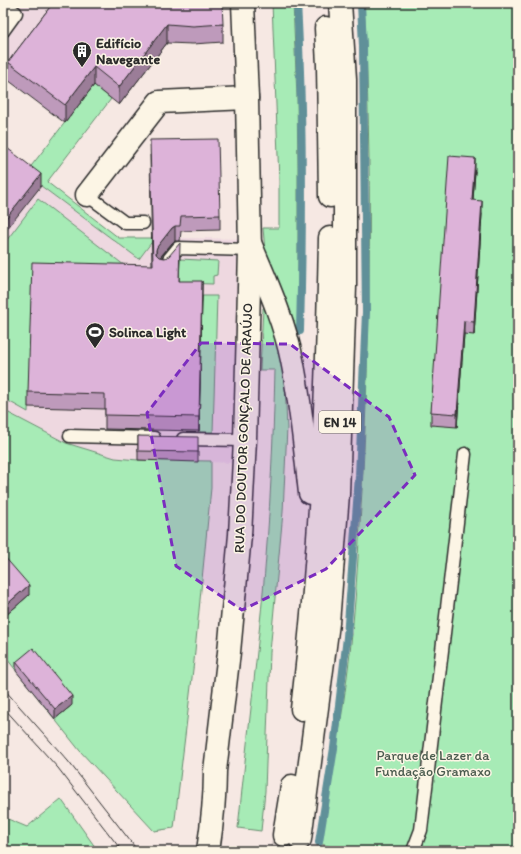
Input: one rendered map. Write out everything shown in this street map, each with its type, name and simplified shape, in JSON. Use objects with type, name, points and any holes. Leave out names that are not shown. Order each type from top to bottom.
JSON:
[{"type":"main road","name":"RUA DO DOUTOR GONÇALO DE ARAÚJO","points":[[208,851],[239,543],[245,440],[250,246],[247,98],[243,3]]},
{"type":"main road","name":"EN 14","points":[[325,3],[328,65],[330,242],[328,353],[316,576],[296,756],[292,837],[328,623],[338,494],[345,286],[344,78],[340,3]]},
{"type":"main road","points":[[88,195],[159,102],[247,98]]},
{"type":"main road","points":[[250,246],[275,303],[292,360],[303,433],[317,549]]},
{"type":"lane","points":[[3,3],[16,13],[3,31]]},
{"type":"lane","points":[[88,195],[125,223],[143,223]]},
{"type":"lane","points":[[163,266],[178,248],[250,246]]},
{"type":"lane","points":[[70,436],[245,440]]},
{"type":"lane","points":[[413,851],[421,830],[465,454]]},
{"type":"highlighted area","points":[[201,343],[290,344],[389,417],[415,475],[326,569],[242,610],[176,566],[147,413]]},
{"type":"shaded area","points":[[3,3],[60,3],[64,6],[3,87]]},
{"type":"shaded area","points":[[3,157],[139,259],[154,239],[171,241],[180,238],[248,239],[239,463],[115,458],[66,443],[3,410]]},
{"type":"green space","points":[[272,3],[293,3],[298,168],[298,330],[296,331],[285,297],[265,251],[263,228],[279,228],[279,181]]},
{"type":"green space","name":"Parque de Lazer da Fundação Gramaxo","points":[[364,3],[518,3],[518,851],[346,851],[321,844],[349,660],[355,598],[362,490],[369,307],[367,64]]},
{"type":"green space","points":[[94,85],[111,99],[47,182],[119,238],[180,238],[154,239],[139,259],[25,174]]},
{"type":"green space","points":[[38,199],[133,272],[32,277],[28,412],[3,398],[3,245]]},
{"type":"green space","points":[[180,259],[218,261],[217,275],[213,276],[213,284],[179,283]]},
{"type":"green space","points":[[202,296],[217,296],[213,432],[199,432]]},
{"type":"green space","points":[[265,306],[277,336],[285,383],[287,428],[283,512],[270,652],[265,791],[261,831],[238,828],[262,608],[273,438],[275,370],[260,370],[263,308]]},
{"type":"green space","points":[[3,410],[66,443],[115,458],[138,460],[211,461],[211,488],[194,661],[174,828],[154,831],[80,751],[3,654]]},
{"type":"green space","points":[[61,799],[98,851],[17,851],[3,845],[3,817],[27,827]]},
{"type":"building","name":"Edifício Navegante","points":[[53,3],[222,3],[223,24],[193,26],[167,24],[119,87],[94,67],[65,105],[8,62]]},
{"type":"building","points":[[218,139],[220,215],[181,216],[180,226],[175,226],[172,228],[156,250],[156,254],[159,257],[165,258],[169,256],[180,243],[179,281],[202,281],[199,417],[105,415],[105,394],[28,392],[32,262],[153,265],[150,140]]},
{"type":"building","points":[[3,145],[41,174],[3,222]]},
{"type":"building","points":[[449,156],[475,158],[472,200],[482,201],[474,322],[464,321],[457,414],[431,412]]},
{"type":"building","points":[[138,436],[198,437],[198,452],[138,451]]},
{"type":"building","points":[[517,452],[518,501],[516,501]]},
{"type":"building","points":[[3,555],[29,585],[5,606],[3,604]]},
{"type":"building","points":[[33,648],[72,696],[55,709],[16,662]]},
{"type":"waterway","points":[[297,3],[302,167],[300,331]]},
{"type":"waterway","points":[[319,842],[334,748],[347,637],[359,476],[366,312],[363,47],[361,3]]},
{"type":"tunnel","points":[[281,851],[284,835]]},
{"type":"tram line","points":[[3,688],[68,761],[138,851]]},
{"type":"tram line","points":[[3,707],[58,768],[122,851]]},
{"type":"place","name":"Edifício Navegante","points":[[82,68]]},
{"type":"place","name":"Solinca Light","points":[[95,349]]}]
